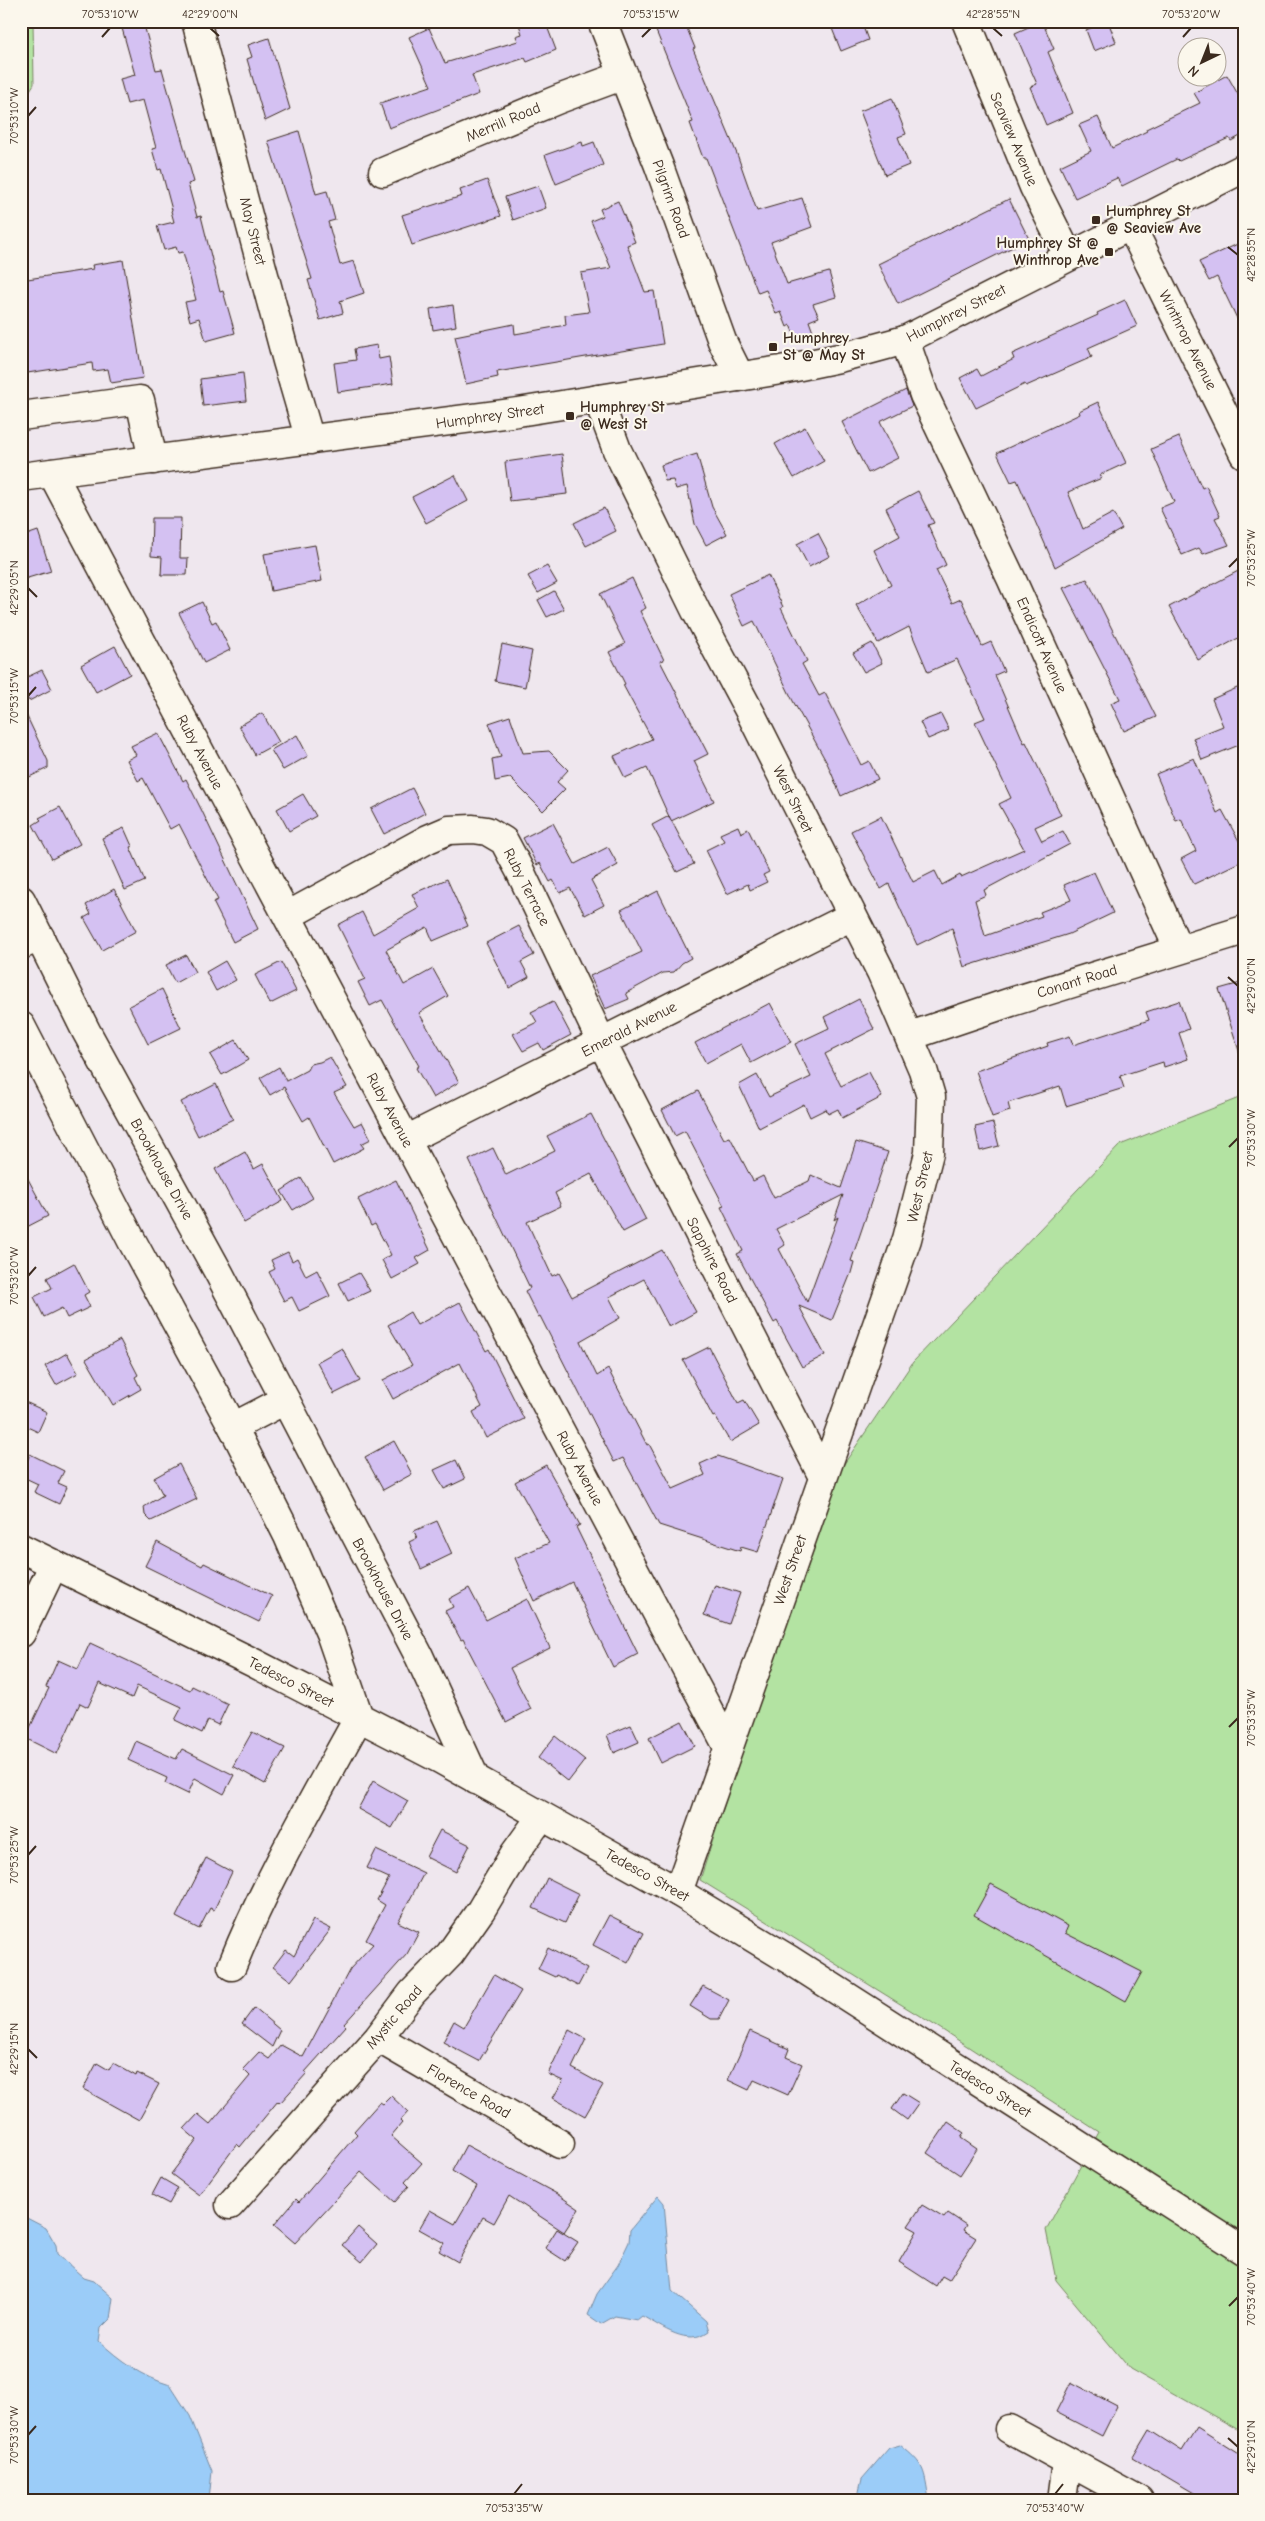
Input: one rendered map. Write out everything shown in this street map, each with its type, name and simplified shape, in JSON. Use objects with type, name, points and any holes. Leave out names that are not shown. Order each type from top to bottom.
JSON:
[{"type":"street","name":"May Street","points":[[196,21],[284,352],[310,440]]},
{"type":"street","name":"Pilgrim Road","points":[[602,21],[659,166],[722,342],[740,377]]},
{"type":"street","name":"Seaview Avenue","points":[[966,21],[1034,187],[1068,255]]},
{"type":"street","name":"Merrill Road","points":[[383,172],[559,99],[624,75]]},
{"type":"street","name":"Humphrey Street","points":[[21,477],[518,412],[781,370],[905,340],[1068,255],[1131,226],[1244,168]]},
{"type":"street","name":"Winthrop Avenue","points":[[1131,226],[1244,454]]},
{"type":"street","name":"Endicott Avenue","points":[[905,340],[924,395],[1011,578],[1179,950]]},
{"type":"street","name":"West Street","points":[[598,399],[617,450],[696,611],[752,714],[910,1036],[931,1097],[929,1153],[907,1239],[678,1892]]},
{"type":"street","points":[[21,416],[140,400],[153,460]]},
{"type":"street","name":"Ruby Avenue","points":[[52,473],[728,1748]]},
{"type":"street","name":"Ruby Terrace","points":[[287,916],[449,830],[473,828],[487,831],[504,841],[602,1043]]},
{"type":"street","name":"Brookhouse Drive","points":[[21,900],[31,941],[86,1031],[216,1267],[419,1656],[476,1780]]},
{"type":"street","name":"Emerald Avenue","points":[[406,1140],[852,916]]},
{"type":"street","name":"Conant Road","points":[[910,1036],[1011,1002],[1244,930]]},
{"type":"street","points":[[21,1026],[288,1536],[330,1633],[359,1717],[263,1896],[232,1966]]},
{"type":"street","name":"Sapphire Road","points":[[602,1043],[823,1477]]},
{"type":"street","points":[[232,1426],[285,1400]]},
{"type":"street","name":"Tedesco Street","points":[[21,1548],[359,1717],[678,1892],[797,1965],[1244,2251]]},
{"type":"street","points":[[21,1633],[54,1564]]},
{"type":"street","name":"Mystic Road","points":[[230,2205],[378,2038],[412,1994],[450,1954],[481,1910],[515,1853],[541,1817]]},
{"type":"street","name":"Florence Road","points":[[378,2038],[560,2144]]},
{"type":"street","points":[[1009,2430],[1139,2500]]},
{"type":"street","points":[[1062,2500],[1068,2462]]},
{"type":"green space","points":[[21,21],[33,21],[34,84],[21,104]]},
{"type":"green space","points":[[1244,1096],[1244,2433],[1130,2369],[1056,2280],[1046,2230],[1099,2132],[944,2031],[700,1880],[825,1492],[913,1362],[1120,1145]]},
{"type":"water","points":[[658,2196],[664,2203],[672,2291],[706,2321],[709,2331],[701,2335],[692,2337],[675,2334],[642,2316],[637,2320],[615,2316],[601,2324],[588,2315],[597,2294],[618,2265],[629,2242],[630,2230]]},
{"type":"water","points":[[21,2215],[46,2228],[56,2245],[57,2254],[84,2278],[94,2281],[113,2298],[110,2319],[101,2328],[99,2341],[132,2367],[160,2382],[170,2385],[190,2416],[212,2471],[209,2500],[21,2500]]},
{"type":"water","points":[[900,2445],[922,2468],[929,2500],[857,2500],[862,2479],[889,2448]]},
{"type":"building","points":[[120,21],[143,21],[156,70],[162,69],[194,182],[188,184],[197,217],[201,216],[220,292],[223,291],[235,333],[206,341],[199,318],[190,321],[185,302],[196,300],[183,252],[178,253],[176,247],[164,250],[157,226],[174,222],[161,169],[158,170],[152,149],[156,148],[143,100],[127,104],[120,79],[135,75]]},
{"type":"building","points":[[518,21],[545,21],[556,50],[527,62],[525,58],[472,75],[479,94],[389,128],[380,103],[431,86],[409,37],[429,28],[445,63],[518,41],[516,36],[522,34]]},
{"type":"building","points":[[652,21],[684,21],[695,48],[693,49],[737,154],[757,211],[802,198],[812,227],[771,242],[787,284],[829,272],[836,297],[813,304],[819,317],[809,321],[813,332],[796,339],[790,325],[787,327],[781,312],[776,314],[766,290],[758,293],[706,158],[703,158],[690,123],[693,122]]},
{"type":"building","points":[[829,21],[861,21],[868,40],[841,51]]},
{"type":"building","points":[[1042,21],[1054,49],[1048,52],[1073,113],[1046,125],[1030,87],[1037,84],[1015,33]]},
{"type":"building","points":[[1108,21],[1116,42],[1094,51],[1086,30]]},
{"type":"building","points":[[269,38],[290,109],[265,121],[247,59],[252,57],[248,45]]},
{"type":"building","points":[[1228,77],[1244,105],[1244,134],[1231,141],[1229,138],[1179,161],[1177,159],[1122,186],[1117,178],[1075,198],[1060,166],[1091,151],[1079,125],[1098,117],[1112,148],[1200,103],[1194,93],[1203,88],[1228,88]]},
{"type":"building","points":[[892,98],[906,134],[898,137],[909,165],[885,175],[860,111]]},
{"type":"building","points":[[299,131],[316,194],[327,191],[335,220],[328,222],[340,265],[354,261],[364,293],[340,301],[343,313],[320,320],[308,280],[312,279],[268,141]]},
{"type":"building","points":[[582,142],[583,146],[594,142],[603,165],[556,184],[545,155]]},
{"type":"building","points":[[487,180],[501,216],[412,245],[402,215],[462,196],[460,190]]},
{"type":"building","points":[[538,186],[546,208],[513,220],[505,197]]},
{"type":"building","points":[[1009,199],[1029,239],[898,304],[878,264]]},
{"type":"building","points":[[618,201],[635,242],[627,245],[645,292],[654,291],[663,344],[497,372],[498,377],[466,384],[455,336],[514,324],[515,334],[566,325],[565,315],[589,312],[581,273],[611,268],[591,221],[603,216],[600,209]]},
{"type":"building","points":[[1244,241],[1244,333],[1217,277],[1209,281],[1199,262]]},
{"type":"building","points":[[123,260],[143,378],[111,383],[108,369],[93,371],[92,363],[21,374],[21,280],[93,269],[92,265]]},
{"type":"building","points":[[1125,300],[1137,326],[1088,348],[1092,357],[1026,386],[1025,384],[976,408],[960,378],[977,369],[981,376],[1014,359],[1012,354],[1098,315],[1097,313]]},
{"type":"building","points":[[453,305],[456,326],[433,330],[430,309]]},
{"type":"building","points":[[377,345],[379,359],[389,357],[393,384],[338,392],[334,363],[356,360],[354,349]]},
{"type":"building","points":[[243,373],[246,401],[203,406],[200,379]]},
{"type":"building","points":[[906,390],[912,406],[880,422],[898,458],[868,473],[842,422]]},
{"type":"building","points":[[1098,402],[1126,463],[1100,475],[1102,478],[1068,492],[1083,529],[1113,513],[1122,529],[1055,567],[1017,480],[1011,482],[997,453],[1080,414],[1079,411]]},
{"type":"building","points":[[805,427],[824,461],[794,478],[775,444]]},
{"type":"building","points":[[1179,437],[1202,488],[1206,486],[1220,516],[1215,518],[1229,545],[1203,554],[1199,548],[1182,555],[1160,508],[1174,502],[1151,449]]},
{"type":"building","points":[[562,454],[567,494],[510,501],[505,462]]},
{"type":"building","points":[[697,454],[712,507],[727,534],[706,545],[695,524],[687,486],[676,489],[673,480],[665,481],[661,465]]},
{"type":"building","points":[[455,475],[468,501],[426,523],[412,497]]},
{"type":"building","points":[[918,491],[934,523],[928,525],[946,565],[936,570],[952,603],[961,599],[982,646],[991,642],[1004,671],[995,675],[1024,743],[1026,742],[1061,815],[1035,827],[1042,841],[1063,831],[1070,844],[984,890],[986,895],[975,900],[985,936],[1042,916],[1040,912],[1071,900],[1064,885],[1094,872],[1113,913],[1069,934],[964,967],[952,928],[917,945],[889,884],[881,889],[851,831],[881,816],[913,882],[935,871],[942,885],[960,875],[961,877],[1024,849],[999,804],[1011,798],[975,722],[985,718],[957,659],[928,672],[909,627],[878,643],[856,605],[891,585],[874,550],[900,536],[886,508]]},
{"type":"building","points":[[604,508],[616,531],[586,546],[574,523]]},
{"type":"building","points":[[152,518],[181,518],[180,558],[188,558],[187,575],[161,575],[162,557],[151,556]]},
{"type":"building","points":[[38,531],[51,571],[21,580],[21,537]]},
{"type":"building","points":[[818,533],[830,556],[809,567],[797,544]]},
{"type":"building","points":[[315,545],[322,581],[271,591],[264,554]]},
{"type":"building","points":[[547,566],[557,583],[538,593],[528,576]]},
{"type":"building","points":[[1244,568],[1244,635],[1198,660],[1169,607]]},
{"type":"building","points":[[768,575],[783,607],[781,608],[807,661],[802,664],[819,696],[825,693],[861,765],[869,761],[878,779],[841,796],[828,765],[793,701],[754,621],[744,626],[729,594]]},
{"type":"building","points":[[632,578],[646,608],[640,611],[664,660],[660,661],[708,754],[694,761],[714,801],[671,821],[647,768],[625,778],[614,756],[652,739],[623,685],[625,684],[609,652],[625,644],[600,594]]},
{"type":"building","points":[[1087,579],[1156,717],[1124,731],[1111,703],[1120,699],[1063,588]]},
{"type":"building","points":[[554,591],[564,609],[547,617],[538,600]]},
{"type":"building","points":[[202,602],[212,623],[216,621],[230,650],[204,663],[179,613]]},
{"type":"building","points":[[872,643],[882,663],[864,672],[853,653]]},
{"type":"building","points":[[502,644],[532,651],[525,687],[495,681]]},
{"type":"building","points":[[115,646],[130,674],[96,692],[81,665]]},
{"type":"building","points":[[42,670],[52,689],[29,701],[21,686],[21,680]]},
{"type":"building","points":[[1244,685],[1244,743],[1202,760],[1193,738],[1223,726],[1212,699]]},
{"type":"building","points":[[21,704],[48,761],[48,768],[21,781]]},
{"type":"building","points":[[262,713],[279,742],[255,755],[239,726]]},
{"type":"building","points":[[941,714],[949,730],[928,739],[920,722]]},
{"type":"building","points":[[510,716],[523,753],[549,751],[568,770],[557,782],[565,789],[543,811],[510,778],[495,781],[492,759],[501,757],[489,723]]},
{"type":"building","points":[[158,733],[183,781],[186,779],[258,929],[233,942],[213,902],[218,900],[179,824],[170,829],[143,778],[138,781],[127,760],[136,755],[131,746]]},
{"type":"building","points":[[297,735],[308,756],[283,770],[271,750]]},
{"type":"building","points":[[1194,758],[1217,813],[1222,810],[1244,850],[1244,860],[1194,884],[1181,859],[1196,851],[1181,819],[1176,821],[1156,774]]},
{"type":"building","points":[[412,788],[425,813],[384,834],[371,809]]},
{"type":"building","points":[[303,794],[316,816],[289,831],[277,809]]},
{"type":"building","points":[[60,807],[80,844],[52,859],[33,825],[41,820],[39,818]]},
{"type":"building","points":[[669,816],[694,864],[677,872],[652,825]]},
{"type":"building","points":[[553,823],[575,864],[608,847],[618,865],[591,880],[604,905],[585,915],[570,888],[560,893],[553,880],[550,882],[540,863],[537,865],[523,838]]},
{"type":"building","points":[[738,826],[741,833],[748,829],[769,872],[763,875],[767,882],[750,890],[748,884],[727,894],[706,850],[724,841],[720,834]]},
{"type":"building","points":[[124,828],[145,881],[125,890],[102,838]]},
{"type":"building","points":[[447,879],[468,926],[433,941],[427,927],[386,950],[404,985],[433,969],[448,996],[419,1013],[459,1082],[433,1098],[416,1068],[419,1066],[382,1000],[370,1006],[358,982],[365,979],[338,925],[362,912],[373,934],[419,908],[412,894]]},
{"type":"building","points":[[114,889],[136,931],[102,950],[84,918],[91,914],[86,905]]},
{"type":"building","points":[[658,891],[691,958],[682,963],[674,972],[663,973],[626,993],[629,999],[605,1009],[590,976],[642,952],[621,910]]},
{"type":"building","points":[[519,926],[534,955],[521,962],[529,977],[509,988],[486,943]]},
{"type":"building","points":[[186,955],[195,972],[175,983],[166,965]]},
{"type":"building","points":[[225,961],[236,980],[216,991],[206,972]]},
{"type":"building","points":[[281,962],[296,991],[270,1004],[255,975]]},
{"type":"building","points":[[1244,982],[1244,1053],[1240,1054],[1219,989]]},
{"type":"building","points":[[162,989],[181,1028],[148,1044],[129,1006]]},
{"type":"building","points":[[859,999],[874,1029],[825,1054],[841,1086],[869,1072],[882,1097],[842,1118],[838,1109],[828,1114],[826,1109],[810,1117],[804,1104],[759,1128],[739,1085],[757,1075],[769,1097],[811,1077],[795,1044],[829,1028],[824,1017]]},
{"type":"building","points":[[553,1001],[571,1035],[543,1050],[539,1043],[523,1051],[513,1034],[537,1022],[531,1012]]},
{"type":"building","points":[[1179,1001],[1189,1029],[1179,1033],[1188,1059],[1164,1067],[1163,1062],[1120,1076],[1124,1088],[1066,1106],[1060,1086],[1008,1103],[1010,1111],[992,1117],[976,1071],[1048,1046],[1047,1043],[1070,1036],[1073,1045],[1149,1020],[1146,1012]]},
{"type":"building","points":[[770,1003],[791,1042],[751,1063],[741,1044],[706,1063],[695,1043]]},
{"type":"building","points":[[236,1040],[248,1060],[222,1075],[210,1055]]},
{"type":"building","points":[[330,1057],[347,1087],[334,1093],[354,1126],[362,1122],[371,1139],[361,1144],[364,1148],[333,1164],[309,1117],[303,1121],[284,1087],[270,1095],[260,1078],[279,1067],[286,1081],[307,1070],[310,1064]]},
{"type":"building","points":[[216,1084],[233,1119],[198,1136],[181,1102]]},
{"type":"building","points":[[698,1091],[724,1139],[730,1137],[753,1181],[763,1176],[774,1198],[809,1181],[811,1175],[841,1188],[856,1142],[888,1152],[851,1261],[854,1262],[851,1273],[832,1320],[799,1306],[825,1355],[802,1367],[777,1321],[774,1323],[737,1254],[743,1251],[721,1207],[724,1206],[685,1131],[675,1136],[662,1110]],"holes":[[[843,1195],[834,1220],[838,1217],[807,1302],[779,1249],[785,1245],[776,1229]]]},
{"type":"building","points":[[591,1114],[646,1220],[623,1232],[591,1174],[555,1193],[561,1206],[527,1222],[552,1276],[559,1273],[572,1297],[662,1250],[696,1312],[669,1327],[644,1279],[609,1297],[620,1318],[580,1341],[597,1376],[608,1369],[647,1445],[649,1444],[673,1489],[705,1475],[700,1464],[718,1456],[783,1479],[758,1552],[741,1547],[740,1551],[659,1525],[623,1458],[614,1462],[540,1316],[538,1317],[525,1291],[530,1288],[469,1160],[493,1148],[506,1175],[555,1151],[547,1136]]},
{"type":"building","points":[[993,1123],[999,1146],[980,1151],[975,1127]]},
{"type":"building","points":[[245,1152],[254,1169],[263,1164],[283,1201],[244,1223],[215,1169]]},
{"type":"building","points":[[21,1166],[48,1216],[21,1230]]},
{"type":"building","points":[[301,1178],[313,1198],[293,1210],[281,1191]]},
{"type":"building","points":[[396,1180],[430,1250],[416,1258],[420,1264],[392,1279],[382,1260],[391,1255],[375,1224],[371,1226],[358,1199]]},
{"type":"building","points":[[288,1252],[292,1261],[297,1258],[306,1276],[317,1270],[330,1296],[299,1311],[292,1297],[284,1301],[269,1272],[275,1269],[271,1260]]},
{"type":"building","points":[[74,1263],[89,1292],[84,1295],[90,1307],[67,1318],[62,1308],[44,1317],[34,1297],[52,1288],[47,1278]]},
{"type":"building","points":[[359,1273],[370,1291],[348,1301],[339,1283]]},
{"type":"building","points":[[460,1302],[486,1351],[489,1349],[524,1419],[486,1438],[473,1412],[482,1407],[460,1363],[393,1399],[383,1380],[412,1365],[388,1325],[410,1312],[417,1325]]},
{"type":"building","points":[[120,1340],[138,1375],[135,1377],[141,1389],[113,1405],[86,1359]]},
{"type":"building","points":[[709,1347],[738,1403],[744,1400],[759,1425],[730,1442],[715,1416],[713,1417],[683,1360]]},
{"type":"building","points":[[342,1348],[360,1381],[334,1394],[317,1362]]},
{"type":"building","points":[[67,1353],[78,1373],[56,1385],[45,1366]]},
{"type":"building","points":[[21,1400],[47,1412],[38,1432],[21,1424]]},
{"type":"building","points":[[394,1441],[412,1474],[383,1490],[365,1457]]},
{"type":"building","points":[[30,1454],[64,1471],[58,1483],[67,1487],[59,1504],[34,1492],[38,1484],[21,1476]]},
{"type":"building","points":[[456,1460],[465,1479],[444,1489],[434,1470]]},
{"type":"building","points":[[179,1464],[197,1499],[151,1521],[145,1515],[144,1507],[163,1495],[154,1478]]},
{"type":"building","points":[[546,1465],[580,1525],[576,1527],[638,1654],[613,1667],[572,1582],[534,1601],[515,1558],[549,1543],[515,1482]]},
{"type":"building","points":[[437,1521],[452,1554],[421,1569],[409,1542],[417,1538],[414,1531]]},
{"type":"building","points":[[157,1542],[202,1566],[204,1563],[272,1596],[259,1622],[145,1566]]},
{"type":"building","points":[[715,1585],[740,1593],[729,1624],[704,1615]]},
{"type":"building","points":[[469,1588],[486,1620],[527,1599],[550,1648],[510,1668],[531,1709],[506,1722],[463,1639],[461,1640],[445,1611],[453,1607],[449,1599]]},
{"type":"building","points":[[90,1643],[190,1690],[192,1686],[228,1704],[218,1725],[208,1720],[202,1733],[175,1720],[182,1707],[137,1686],[132,1698],[99,1683],[88,1707],[80,1703],[57,1754],[25,1738],[49,1688],[46,1687],[58,1660],[78,1669]]},
{"type":"building","points":[[682,1721],[695,1746],[661,1763],[649,1738]]},
{"type":"building","points":[[631,1725],[639,1742],[614,1753],[607,1735]]},
{"type":"building","points":[[252,1732],[285,1748],[265,1784],[233,1766]]},
{"type":"building","points":[[555,1736],[585,1760],[568,1782],[538,1758]]},
{"type":"building","points":[[136,1741],[176,1759],[182,1749],[234,1775],[224,1794],[195,1778],[188,1794],[165,1783],[167,1778],[128,1760]]},
{"type":"building","points":[[373,1781],[408,1801],[392,1828],[358,1809]]},
{"type":"building","points":[[440,1830],[470,1845],[456,1872],[426,1857]]},
{"type":"building","points":[[376,1850],[424,1873],[398,1922],[419,1932],[407,1954],[344,2024],[346,2026],[305,2072],[307,2073],[280,2103],[278,2101],[240,2147],[237,2144],[199,2195],[171,2174],[197,2140],[184,2129],[198,2114],[210,2124],[250,2076],[243,2069],[259,2052],[269,2059],[281,2045],[303,2057],[350,1969],[373,1944],[366,1940],[385,1905],[377,1900],[389,1878],[367,1868]]},
{"type":"building","points":[[206,1858],[232,1872],[214,1910],[210,1908],[199,1929],[176,1917]]},
{"type":"building","points":[[547,1878],[579,1894],[565,1923],[533,1908]]},
{"type":"building","points":[[991,1884],[1068,1926],[1065,1933],[1142,1972],[1126,2001],[974,1915]]},
{"type":"building","points":[[609,1915],[644,1933],[628,1963],[593,1945]]},
{"type":"building","points":[[313,1920],[331,1929],[291,1981],[273,1967],[286,1950],[294,1956]]},
{"type":"building","points":[[548,1948],[587,1969],[578,1986],[556,1975],[555,1977],[538,1969]]},
{"type":"building","points":[[494,1975],[521,1991],[479,2061],[443,2042],[454,2021],[464,2027]]},
{"type":"building","points":[[703,1986],[729,2000],[719,2019],[711,2019],[690,2006]]},
{"type":"building","points":[[254,2008],[280,2030],[272,2047],[242,2024]]},
{"type":"building","points":[[569,2030],[586,2039],[572,2068],[603,2085],[585,2116],[553,2098],[563,2081],[548,2074]]},
{"type":"building","points":[[750,2031],[789,2049],[786,2057],[802,2064],[788,2095],[754,2080],[749,2090],[728,2080]]},
{"type":"building","points":[[97,2063],[109,2070],[113,2063],[136,2076],[137,2073],[159,2084],[139,2120],[83,2089]]},
{"type":"building","points":[[903,2093],[919,2103],[907,2120],[892,2109]]},
{"type":"building","points":[[391,2096],[408,2112],[391,2136],[422,2163],[405,2182],[409,2186],[395,2202],[361,2172],[295,2243],[274,2225],[296,2199],[299,2202],[357,2134],[354,2131],[380,2102],[383,2104]]},
{"type":"building","points":[[948,2122],[964,2133],[961,2138],[977,2149],[960,2175],[927,2153]]},
{"type":"building","points":[[466,2145],[557,2194],[579,2209],[564,2232],[509,2196],[494,2223],[483,2217],[458,2262],[439,2251],[444,2243],[419,2229],[430,2210],[455,2224],[477,2186],[452,2171]]},
{"type":"building","points":[[161,2178],[178,2188],[169,2204],[152,2195]]},
{"type":"building","points":[[922,2205],[944,2218],[948,2213],[966,2225],[963,2230],[976,2238],[949,2280],[942,2276],[936,2286],[899,2262],[917,2231],[908,2226]]},
{"type":"building","points":[[358,2227],[377,2244],[362,2262],[342,2245]]},
{"type":"building","points":[[557,2229],[578,2242],[565,2261],[545,2248]]},
{"type":"building","points":[[1071,2382],[1117,2406],[1102,2436],[1056,2412]]},
{"type":"building","points":[[1197,2427],[1244,2457],[1244,2500],[1206,2500],[1133,2457],[1149,2430],[1182,2451]]},
{"type":"place","name":"Humphrey St @ Seaview Ave","points":[[1096,220]]},
{"type":"place","name":"Humphrey St @ Winthrop Ave","points":[[1109,252]]},
{"type":"place","name":"Humphrey St @ May St","points":[[773,347]]},
{"type":"place","name":"Humphrey St @ West St","points":[[570,416]]}]
